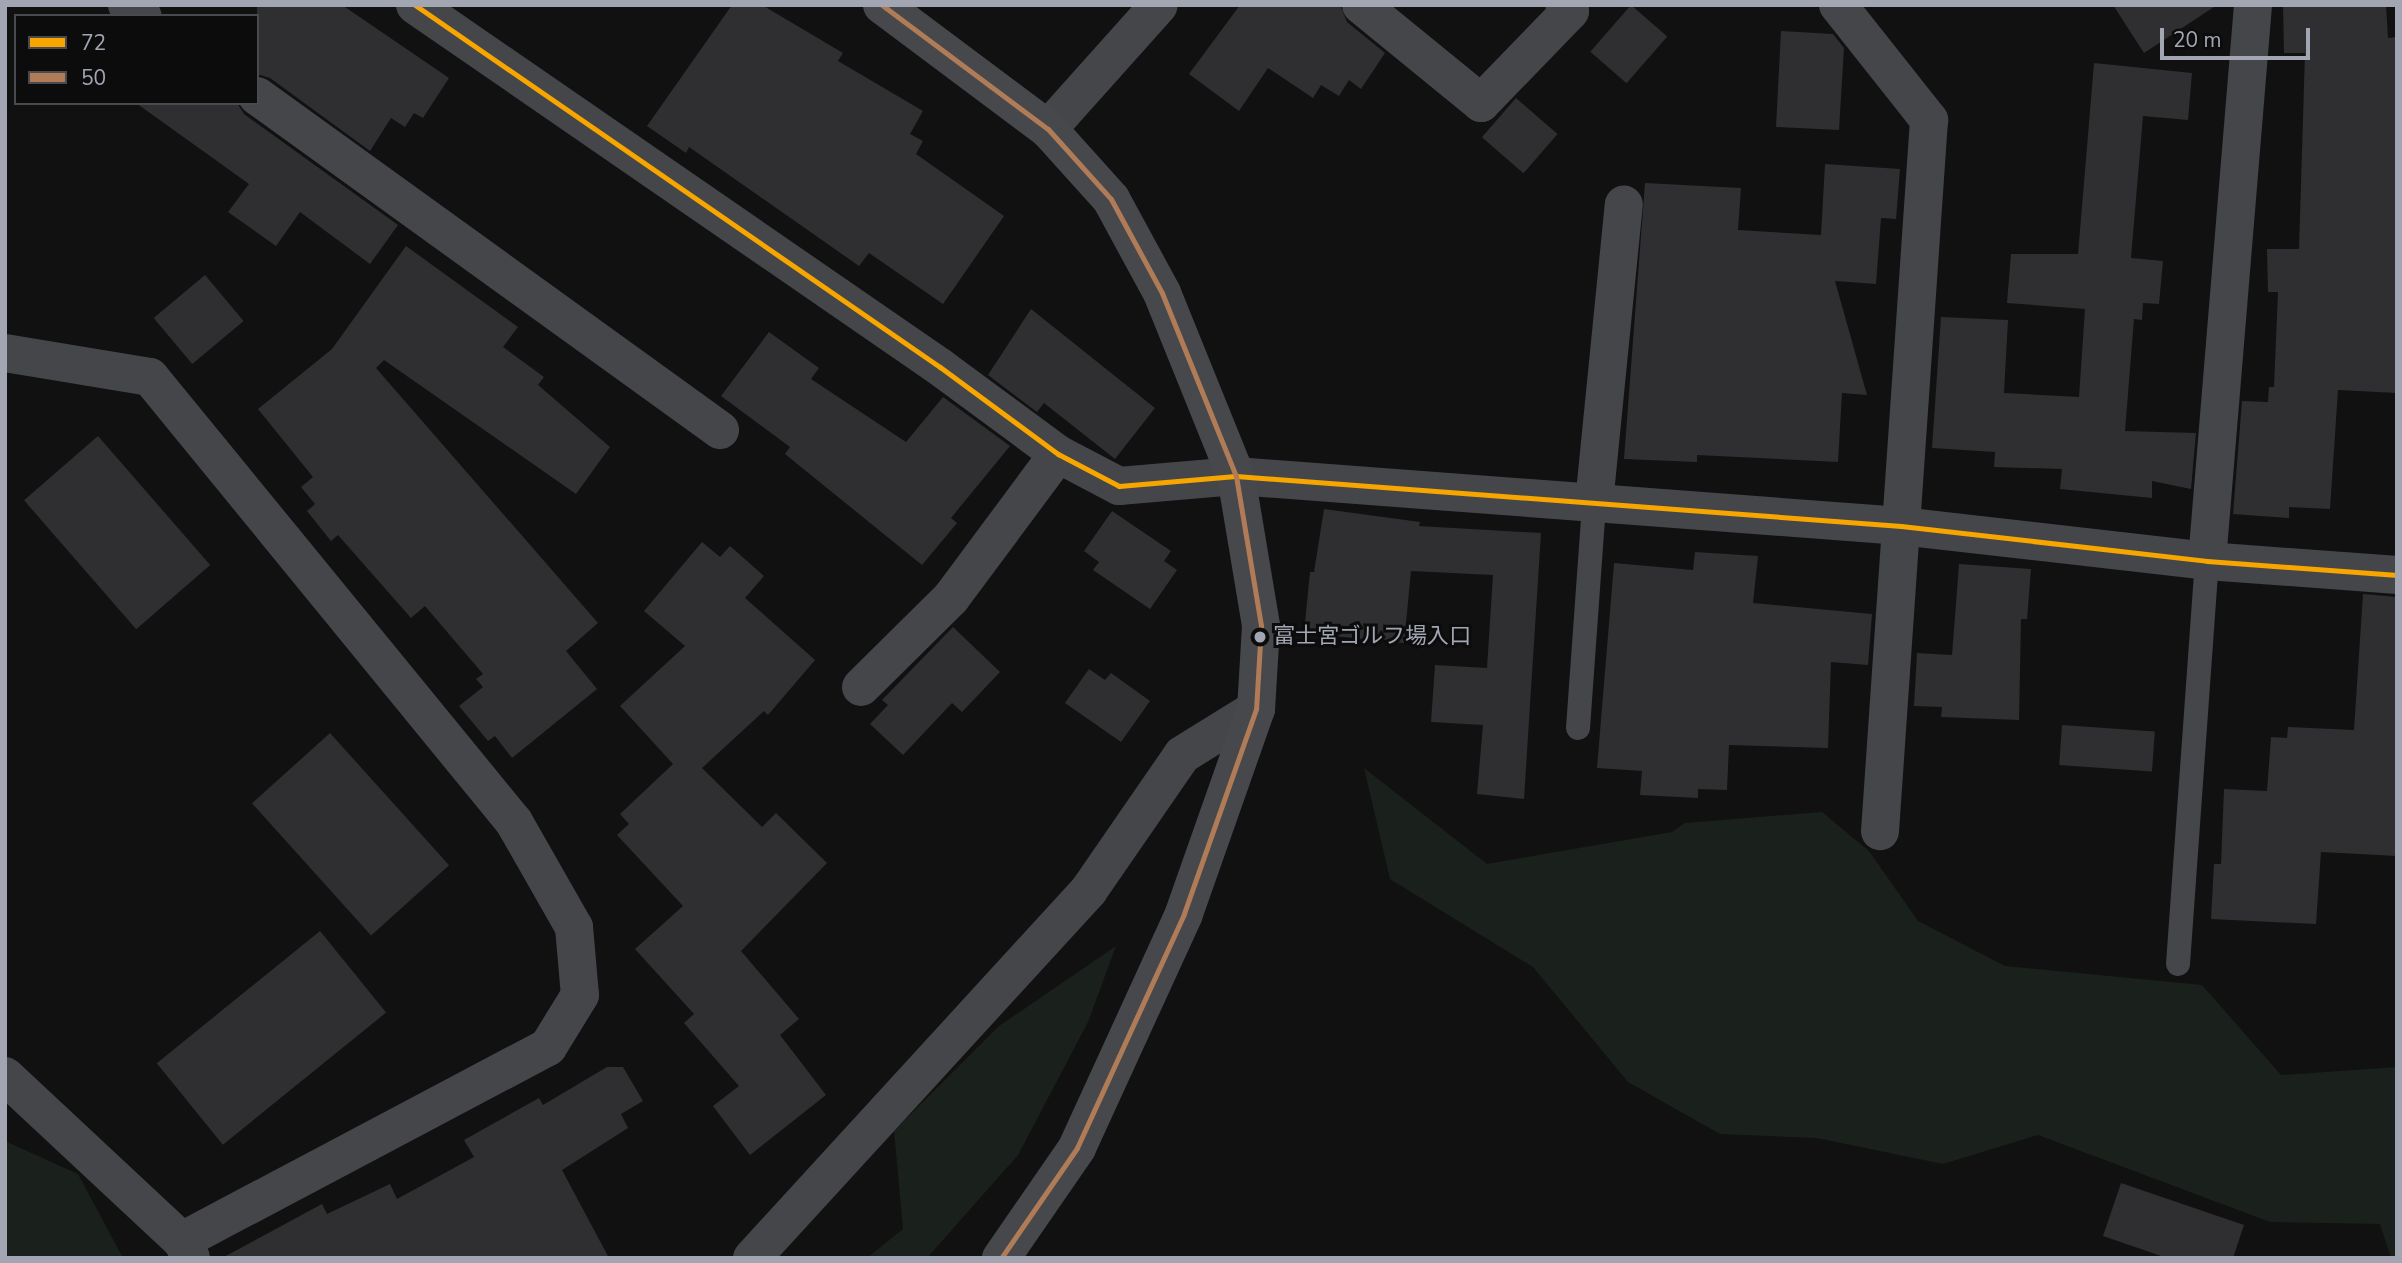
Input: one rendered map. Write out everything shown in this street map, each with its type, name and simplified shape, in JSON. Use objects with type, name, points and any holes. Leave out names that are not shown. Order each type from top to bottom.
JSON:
[{"type":"main road","points":[[882,5],[1048,129],[1111,199],[1162,293],[1236,476],[1261,626],[1256,709],[1184,914],[1083,1136],[1001,1258]]},
{"type":"street","points":[[415,5],[940,367],[1058,454],[1119,486],[1236,476],[1901,526],[2207,561],[2397,575]]},
{"type":"street","points":[[1048,129],[1159,5]]},
{"type":"street","points":[[1361,5],[1481,103],[1570,11],[1563,5]]},
{"type":"street","points":[[1838,5],[1929,120],[1880,831]]},
{"type":"street","points":[[2207,561],[2253,5]]},
{"type":"street","points":[[259,97],[720,430]]},
{"type":"street","points":[[1594,503],[1624,205]]},
{"type":"street","points":[[5,353],[150,377],[514,822],[574,927],[580,995],[548,1046],[186,1249],[5,1076]]},
{"type":"street","points":[[861,687],[951,598],[1058,454]]},
{"type":"street","points":[[752,1258],[1089,890],[1182,755],[1256,709]]},
{"type":"lane","points":[[1578,728],[1594,503]]},
{"type":"lane","points":[[2178,964],[2207,561]]},
{"type":"shaded area","points":[[1364,768],[1487,864],[1672,832],[1685,823],[1822,812],[1869,851],[1918,921],[2005,966],[2202,985],[2281,1075],[2397,1067],[2397,1258],[2391,1258],[2380,1224],[2270,1222],[2038,1135],[1943,1164],[1817,1138],[1720,1134],[1628,1082],[1533,967],[1390,879]]},
{"type":"shaded area","points":[[1116,946],[1088,1022],[1018,1155],[927,1258],[867,1258],[903,1229],[894,1131],[999,1026]]},
{"type":"shaded area","points":[[5,1141],[78,1174],[123,1258],[5,1258]]},
{"type":"building","points":[[257,5],[342,5],[449,78],[423,118],[414,113],[405,127],[391,118],[370,151],[270,78],[259,75]]},
{"type":"building","points":[[732,5],[762,5],[843,53],[838,61],[923,111],[910,134],[923,141],[916,154],[1004,216],[943,304],[869,253],[859,266],[689,147],[686,153],[647,126]]},
{"type":"building","points":[[1240,5],[1340,5],[1347,22],[1385,53],[1361,89],[1349,80],[1339,96],[1321,85],[1313,98],[1268,68],[1239,111],[1189,74]]},
{"type":"building","points":[[1631,5],[1667,36],[1627,83],[1590,52]]},
{"type":"building","points":[[2113,5],[2217,5],[2144,53]]},
{"type":"building","points":[[2283,5],[2386,5],[2388,38],[2397,37],[2397,393],[2338,390],[2330,509],[2289,507],[2289,518],[2233,514],[2242,401],[2268,402],[2269,387],[2274,387],[2278,292],[2268,292],[2267,249],[2299,249],[2305,53],[2284,53]]},
{"type":"building","points":[[1781,31],[1833,34],[1844,48],[1839,130],[1776,127]]},
{"type":"building","points":[[2094,63],[2192,73],[2188,120],[2143,116],[2131,258],[2163,261],[2159,304],[2143,303],[2142,320],[2134,319],[2125,431],[2196,433],[2191,489],[2152,481],[2152,498],[2060,489],[2062,469],[1994,467],[1995,452],[1932,448],[1941,317],[2008,320],[2004,393],[2079,397],[2085,309],[2007,303],[2011,254],[2078,254]]},
{"type":"building","points":[[1516,98],[1558,134],[1523,173],[1482,137]]},
{"type":"building","points":[[139,105],[238,105],[244,114],[398,225],[370,264],[300,212],[276,246],[228,212],[249,184]]},
{"type":"building","points":[[1825,164],[1900,169],[1896,219],[1881,218],[1876,284],[1835,281],[1867,395],[1842,393],[1838,462],[1697,455],[1697,462],[1624,459],[1645,183],[1741,188],[1738,230],[1821,235]]},
{"type":"building","points":[[406,246],[518,327],[503,347],[544,377],[538,385],[610,447],[576,494],[384,360],[376,368],[598,623],[566,651],[597,689],[512,758],[495,736],[488,741],[459,706],[483,687],[476,679],[483,674],[425,606],[411,618],[338,535],[331,541],[307,511],[315,504],[301,487],[313,477],[258,409],[332,349]]},
{"type":"building","points":[[205,275],[244,321],[192,364],[154,318]]},
{"type":"building","points":[[1031,309],[1155,408],[1115,459],[1044,403],[1037,412],[988,375]]},
{"type":"building","points":[[769,332],[819,368],[811,379],[906,442],[943,397],[1010,446],[951,518],[957,523],[922,565],[785,454],[790,447],[721,396]]},
{"type":"building","points":[[98,436],[210,565],[136,629],[24,500]]},
{"type":"building","points":[[1324,509],[1420,522],[1419,526],[1541,533],[1524,799],[1477,794],[1483,725],[1431,722],[1435,665],[1487,668],[1493,575],[1411,571],[1404,643],[1304,633],[1310,572],[1314,572]]},
{"type":"building","points":[[1112,511],[1171,551],[1164,561],[1177,570],[1150,609],[1093,570],[1099,562],[1084,551]]},
{"type":"building","points":[[702,542],[720,557],[730,546],[764,576],[745,598],[815,660],[768,715],[764,711],[702,768],[762,827],[776,813],[827,863],[741,951],[799,1019],[780,1035],[826,1095],[750,1155],[713,1106],[739,1086],[684,1023],[694,1014],[635,949],[683,906],[617,835],[629,824],[620,814],[673,764],[620,706],[685,646],[644,611]]},
{"type":"building","points":[[1695,552],[1758,556],[1753,603],[1872,614],[1868,665],[1831,662],[1828,748],[1729,745],[1727,790],[1698,789],[1698,798],[1640,795],[1642,771],[1597,768],[1614,563],[1693,570]]},
{"type":"building","points":[[1959,564],[2031,569],[2027,619],[2021,619],[2019,720],[1941,717],[1942,707],[1914,706],[1917,653],[1952,655]]},
{"type":"building","points":[[2363,594],[2397,597],[2397,856],[2321,852],[2316,924],[2211,919],[2214,864],[2221,864],[2224,789],[2267,791],[2271,737],[2287,738],[2288,727],[2354,730]]},
{"type":"building","points":[[953,627],[1000,672],[962,712],[952,703],[903,755],[870,724],[888,705],[882,700]]},
{"type":"building","points":[[1089,669],[1105,680],[1111,673],[1150,701],[1121,742],[1065,703]]},
{"type":"building","points":[[2062,725],[2155,731],[2152,771],[2059,765]]},
{"type":"building","points":[[330,733],[449,865],[371,936],[252,803]]},
{"type":"building","points":[[320,931],[386,1013],[223,1145],[157,1063]]},
{"type":"building","points":[[607,1067],[623,1067],[643,1101],[621,1114],[628,1128],[562,1170],[609,1258],[222,1258],[322,1204],[327,1214],[390,1184],[397,1199],[474,1157],[464,1140],[539,1098],[543,1105]]},
{"type":"building","points":[[2121,1183],[2244,1225],[2233,1258],[2167,1258],[2103,1236]]},
{"type":"transit line","name":"72","points":[[415,5],[940,367],[1058,454],[1119,486],[1236,476],[1901,526],[2207,561],[2397,575]]},
{"type":"transit line","name":"50","points":[[882,5],[1048,129],[1111,199],[1162,293],[1236,476],[1261,626],[1256,709],[1184,914],[1077,1148],[1001,1258]]},
{"type":"place","name":"富士宮ゴルフ場入口","points":[[1260,637]]}]
